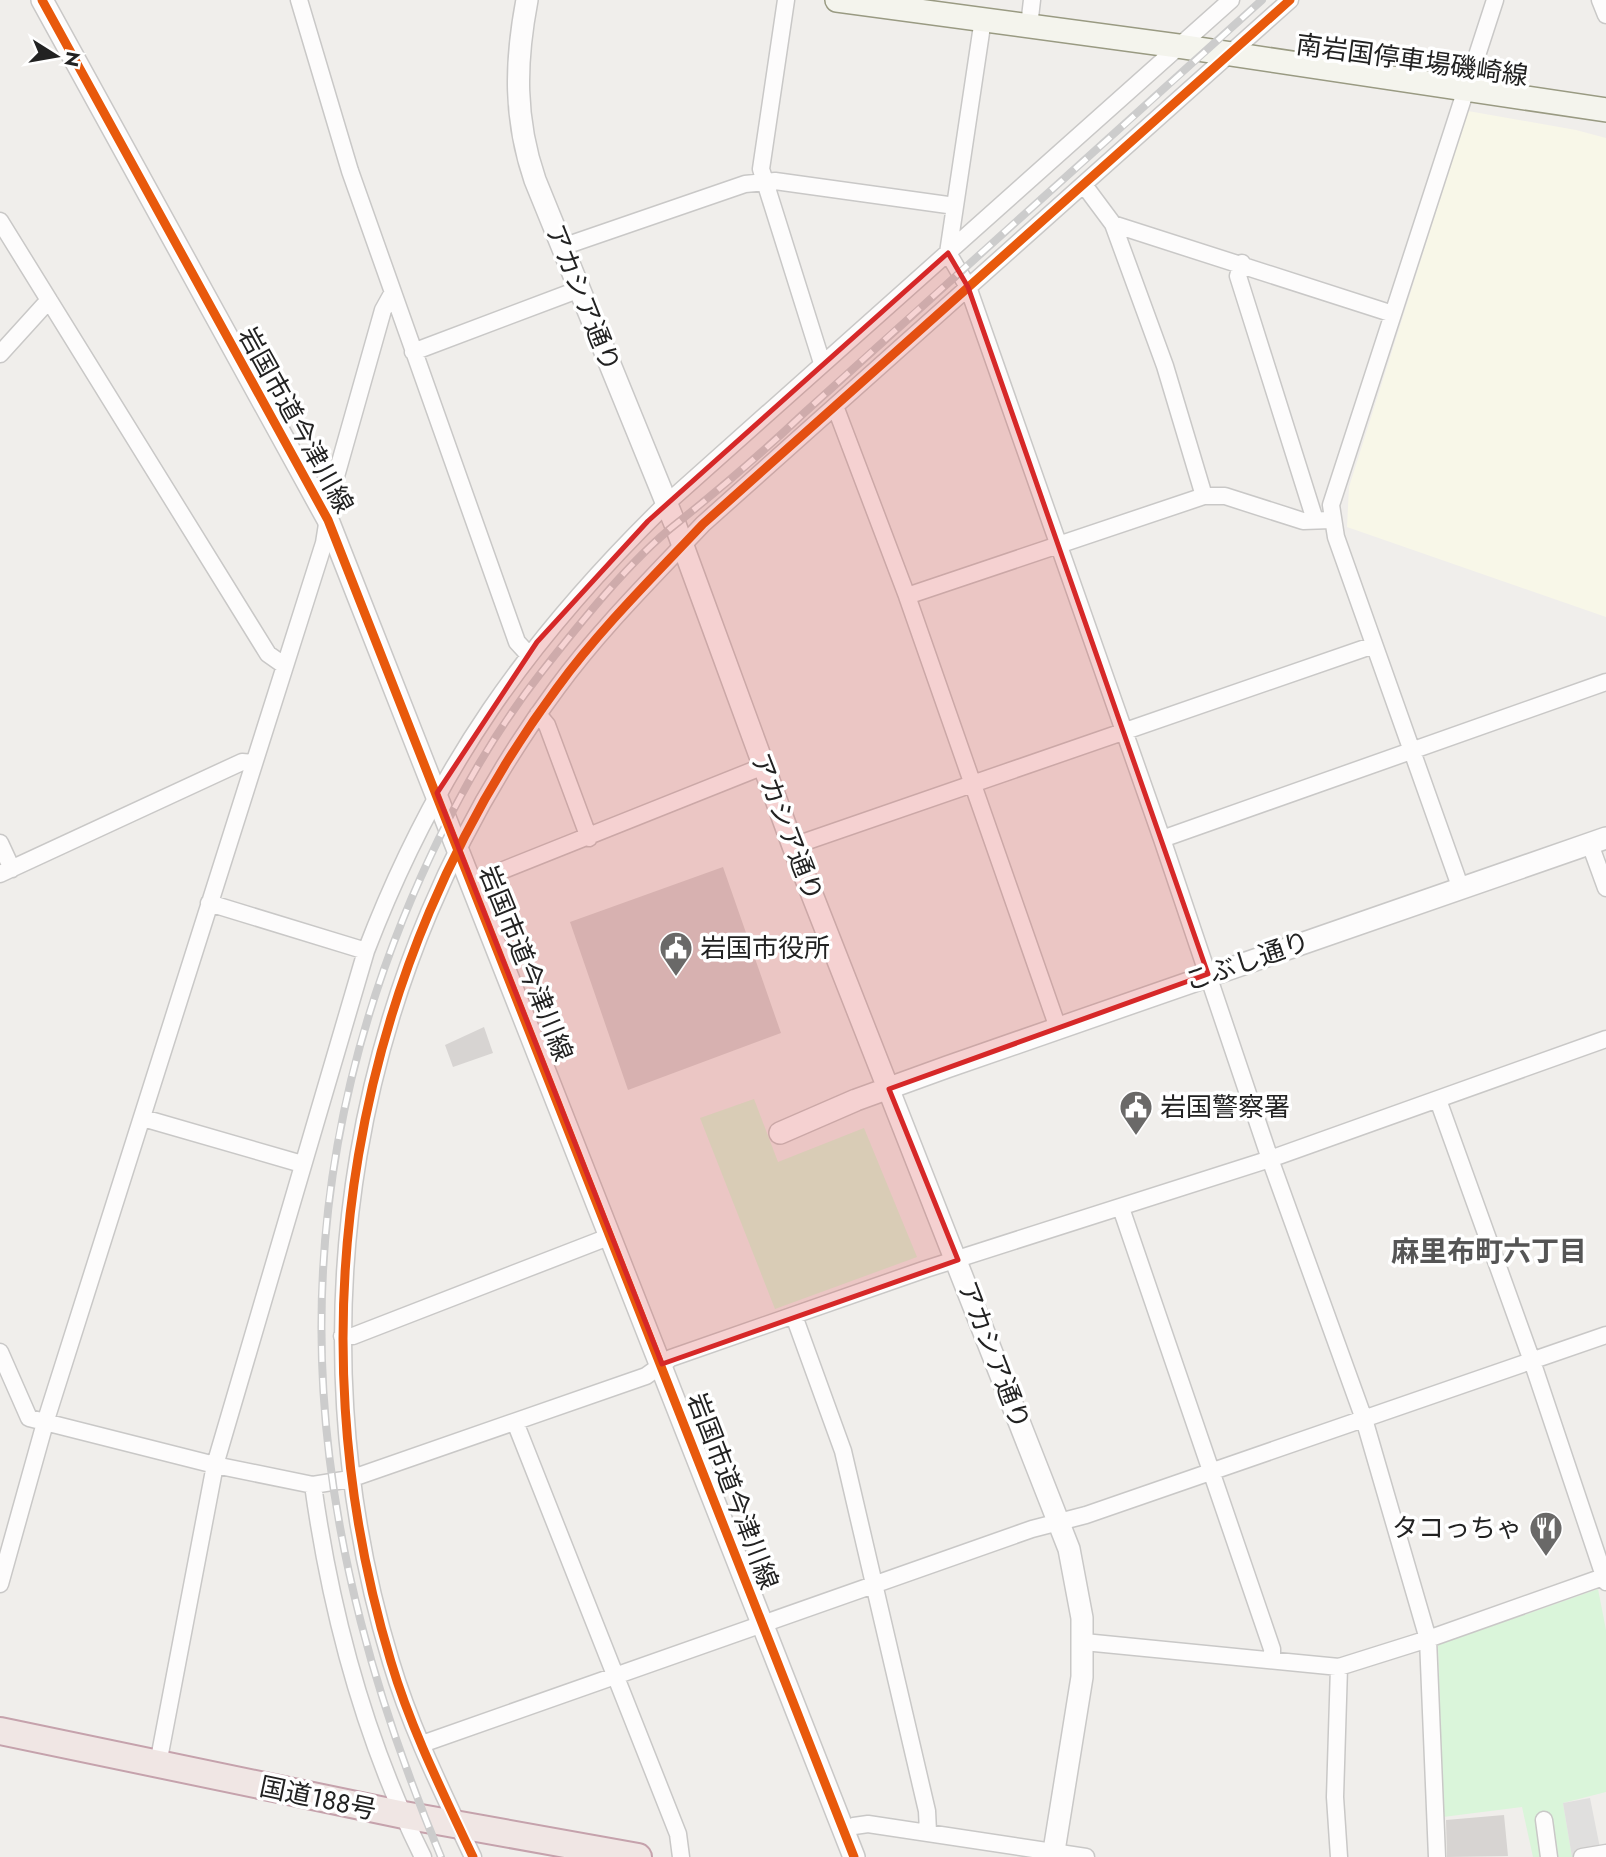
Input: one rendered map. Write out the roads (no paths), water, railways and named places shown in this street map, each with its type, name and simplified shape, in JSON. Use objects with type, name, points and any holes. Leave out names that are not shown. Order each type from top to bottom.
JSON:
[{"type":"highway","name":"国道188号","points":[[0,1731],[404,1815],[638,1857]]},
{"type":"main road","name":"南岩国停車場磯崎線","points":[[837,0],[1178,46],[1606,110]]},
{"type":"street","name":"岩国市道今津川線","points":[[41,0],[328,520],[854,1857]]},
{"type":"street","points":[[299,0],[350,171],[413,352],[517,642],[528,654]]},
{"type":"street","name":"アカシア通り","points":[[527,0],[519,41],[517,99],[523,145],[683,545],[793,846],[1059,1522],[1079,1593],[1084,1642],[1082,1677],[1053,1854]]},
{"type":"street","points":[[786,0],[761,169],[763,183],[822,363]]},
{"type":"street","points":[[1028,26],[1032,0]]},
{"type":"street","points":[[158,1764],[215,1465],[366,951],[392,883],[437,793],[468,741],[528,654],[589,581],[666,503],[1231,0]]},
{"type":"street","points":[[473,1857],[422,1744],[390,1659],[350,1479],[342,1336],[350,1205],[363,1124],[382,1043],[406,969],[457,846],[504,764],[594,639],[683,545],[1290,0]]},
{"type":"street","points":[[1323,520],[1495,0]]},
{"type":"street","points":[[1600,0],[1606,15]]},
{"type":"street","points":[[983,19],[948,253],[968,287],[1162,839],[1270,1158],[1364,1419],[1428,1639],[1437,1857]]},
{"type":"street","points":[[562,247],[746,184],[775,181],[955,206]]},
{"type":"street","points":[[1084,186],[1113,224],[1165,366],[1204,496]]},
{"type":"street","points":[[0,221],[268,654],[285,666]]},
{"type":"street","points":[[1113,224],[1242,263],[1393,314]]},
{"type":"street","points":[[1242,263],[1238,276],[1323,520],[1374,645],[1461,889]]},
{"type":"street","points":[[413,352],[580,289]]},
{"type":"street","points":[[0,1584],[45,1423],[324,543],[332,486],[383,310],[393,292]]},
{"type":"street","points":[[0,354],[49,300]]},
{"type":"street","points":[[835,406],[907,596],[1058,1028]]},
{"type":"street","points":[[907,596],[1204,496],[1225,496],[1303,521],[1323,520]]},
{"type":"street","points":[[793,846],[1374,645]]},
{"type":"street","points":[[1162,839],[1606,682]]},
{"type":"street","points":[[538,714],[547,725],[589,838]]},
{"type":"street","points":[[0,843],[6,871],[242,762],[254,762]]},
{"type":"street","points":[[471,883],[764,766]]},
{"type":"street","points":[[1598,841],[1606,888]]},
{"type":"street","name":"こぶし通り","points":[[780,1133],[889,1089],[1208,974],[1598,841]]},
{"type":"street","points":[[209,903],[366,951]]},
{"type":"street","points":[[0,1352],[29,1418],[215,1465],[313,1485],[350,1479],[646,1376],[671,1357],[1270,1158],[1606,1039]]},
{"type":"street","points":[[1084,1642],[1339,1667],[1606,1578],[1532,1361],[1438,1100]]},
{"type":"street","points":[[143,1118],[302,1164]]},
{"type":"street","points":[[1121,1208],[1272,1649],[1272,1660]]},
{"type":"street","points":[[342,1336],[353,1336],[611,1236]]},
{"type":"street","points":[[794,1316],[844,1451],[927,1811],[928,1832]]},
{"type":"street","points":[[422,1744],[761,1623],[1606,1335]]},
{"type":"street","points":[[515,1422],[678,1834],[681,1857]]},
{"type":"street","points":[[313,1485],[326,1566],[345,1648],[369,1729],[424,1857]]},
{"type":"street","points":[[1339,1667],[1335,1797],[1339,1857]]},
{"type":"street","points":[[1544,1820],[1549,1857]]},
{"type":"street","points":[[845,1831],[853,1826],[868,1824],[1086,1857]]},
{"type":"street","points":[[1582,1857],[1606,1853]]},
{"type":"railway","points":[[441,1857],[396,1739],[361,1622],[336,1507],[323,1391],[323,1275],[335,1158],[362,1040],[403,919],[417,887],[463,792],[499,731],[554,656],[640,556],[756,457],[1262,0]]},
{"type":"place","name":"岩国市役所","points":[[676,978]]},
{"type":"place","name":"岩国警察署","points":[[1136,1137]]},
{"type":"place","name":"タコっちゃ","points":[[1546,1558]]},
{"type":"district","name":"麻里布町六丁目","points":[[1489,1251]]}]
